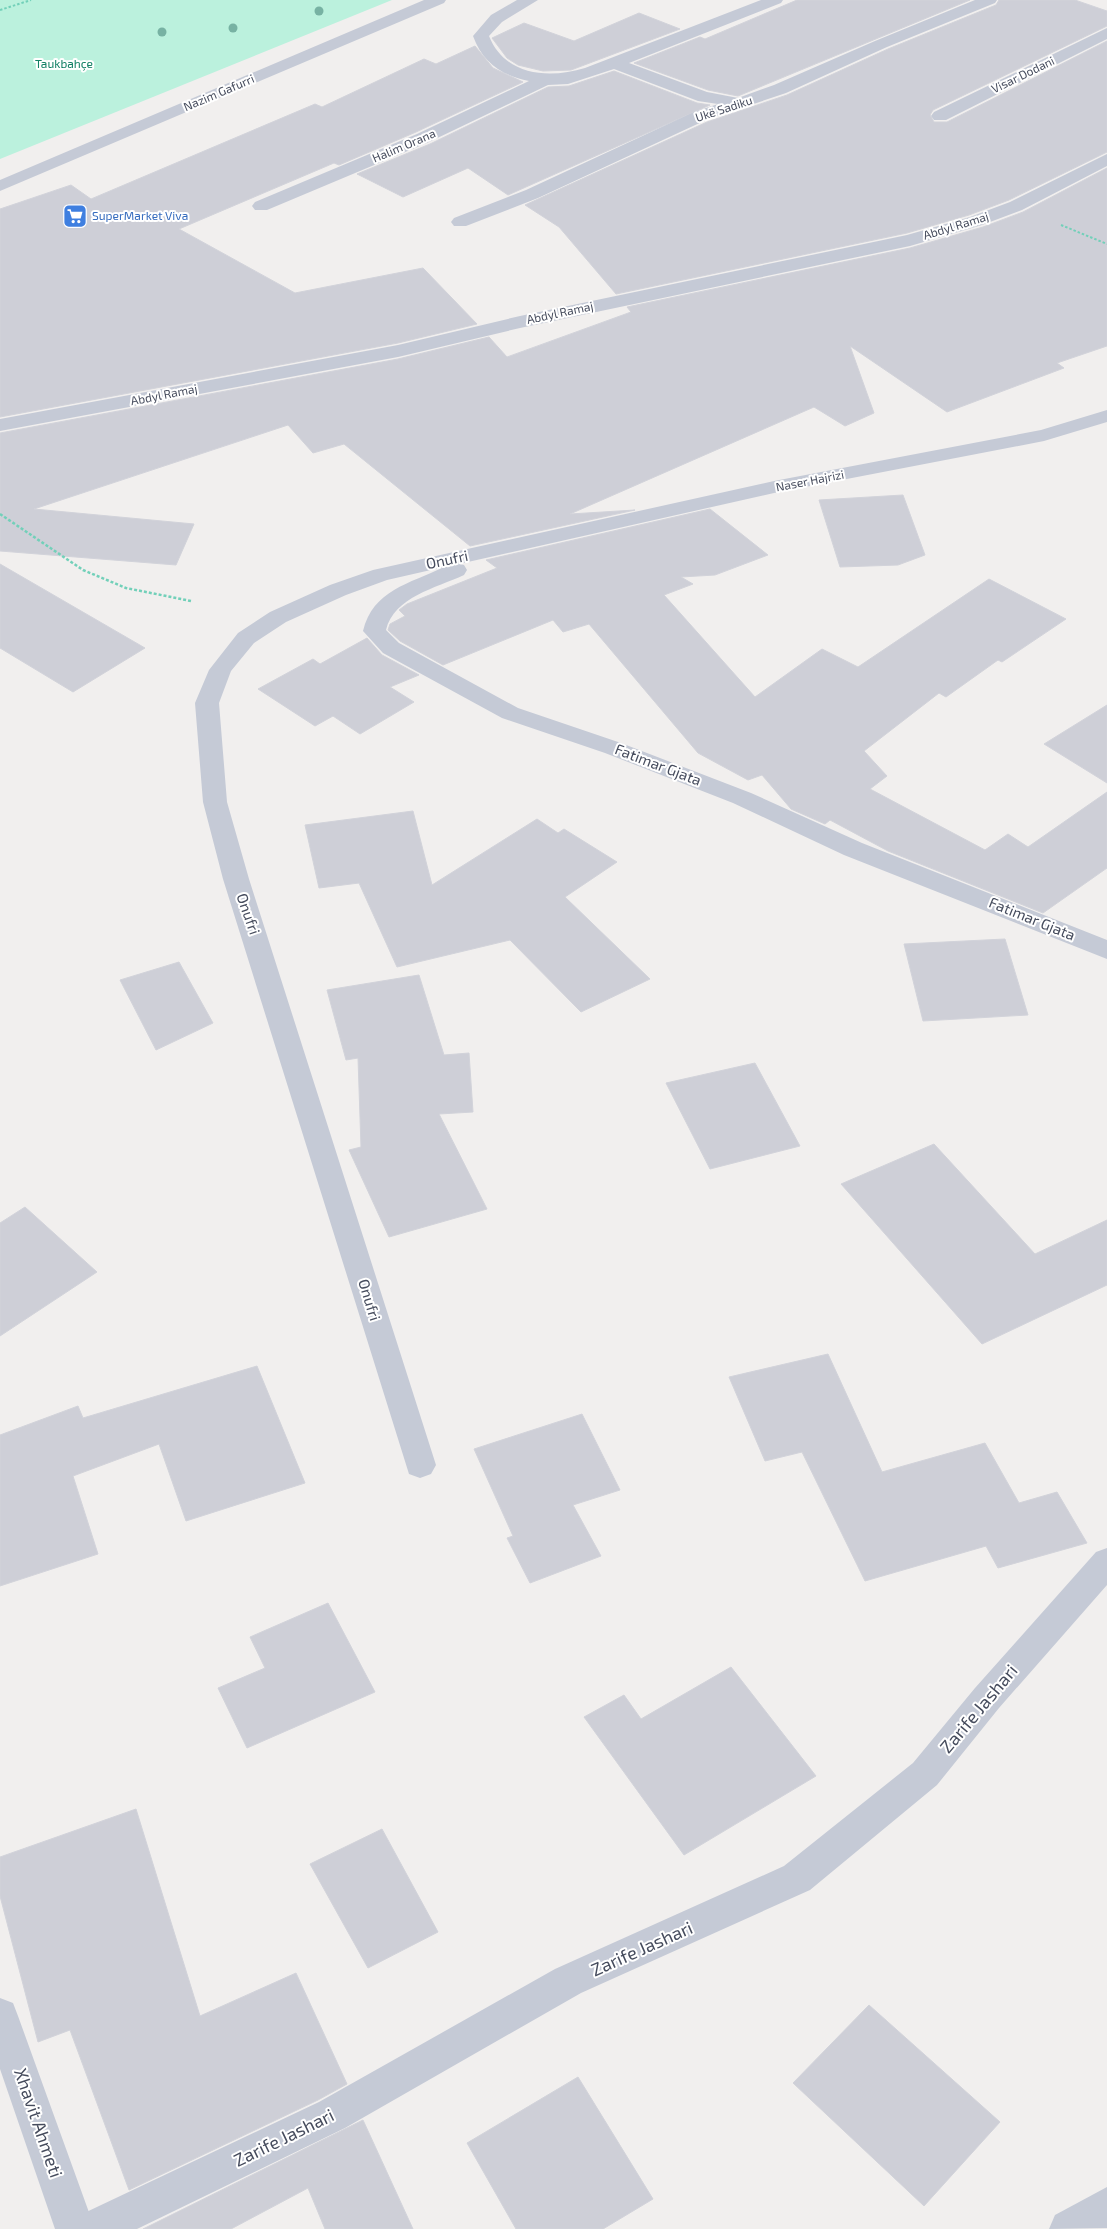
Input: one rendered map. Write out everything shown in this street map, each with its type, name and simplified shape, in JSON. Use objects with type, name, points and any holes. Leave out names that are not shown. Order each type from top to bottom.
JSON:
[{"type":"street","name":"Nazim Gafurri","points":[[0,186],[438,0]]},
{"type":"street","name":"Halim Orana","points":[[530,0],[501,14],[488,25],[481,36],[485,48],[494,61],[527,77],[546,80],[568,78],[613,63],[775,0]]},
{"type":"street","name":"Ukë Sadiku","points":[[460,222],[532,194],[650,137],[738,102],[780,89],[857,54],[989,0]]},
{"type":"street","name":"Visar Dodani","points":[[940,116],[1107,33]]},
{"type":"street","points":[[613,63],[704,98],[738,102]]},
{"type":"street","name":"Halim Orana","points":[[261,206],[423,138],[546,80]]},
{"type":"street","name":"Abdyl Ramaj","points":[[0,425],[398,350],[520,322],[910,240],[976,221],[1016,206],[1107,159]]},
{"type":"street","name":"Naser Hajrizi","points":[[513,547],[774,487],[1044,435],[1107,416]]},
{"type":"street","name":"Fatimar Gjata","points":[[513,547],[393,599],[378,615],[374,631],[392,648],[442,678],[510,713],[613,748],[742,798],[853,849],[1107,950]]},
{"type":"street","name":"Onufri","points":[[420,1465],[269,979],[236,879],[215,802],[208,704],[220,670],[240,644],[278,616],[338,590],[381,575],[443,560],[513,547]]},
{"type":"street","name":"Zarife Jashari","points":[[94,2229],[332,2115],[568,1981],[797,1878],[925,1774],[986,1698],[1107,1562]]},
{"type":"street","name":"Xhavit Ahmeti","points":[[0,2016],[75,2229]]},
{"type":"street","points":[[1069,2229],[1107,2206]]},
{"type":"path","points":[[0,10],[31,0]]},
{"type":"path","points":[[0,514],[83,570],[126,588],[191,601]]},
{"type":"green space","name":"Taukbahçe","points":[[0,0],[392,0],[0,159]]},
{"type":"building","points":[[797,0],[970,0],[738,96],[708,90],[634,63],[700,37],[705,39]]},
{"type":"building","points":[[999,0],[1075,0],[1107,11],[1107,26],[933,110],[930,115],[934,122],[947,122],[1107,41],[1107,152],[1009,200],[969,215],[907,233],[616,294],[559,227],[525,205],[707,122],[787,95],[888,49],[996,5]]},
{"type":"building","points":[[639,13],[680,29],[571,70],[543,71],[518,65],[507,58],[492,38],[524,23],[574,41]]},
{"type":"building","points":[[475,46],[493,68],[523,82],[416,132],[339,165],[334,163],[179,229],[295,293],[423,268],[477,324],[398,343],[0,417],[0,209],[71,185],[91,199],[315,104],[322,107],[424,59],[436,64]]},
{"type":"building","points":[[614,71],[697,103],[710,105],[508,195],[468,168],[403,197],[357,174],[430,144],[548,87],[569,86]]},
{"type":"building","points":[[1107,168],[1107,346],[1057,363],[1064,368],[947,412],[850,346],[874,413],[845,426],[814,407],[570,514],[635,510],[470,546],[344,444],[313,453],[288,425],[34,509],[194,524],[176,565],[0,551],[0,433],[398,359],[489,337],[507,357],[631,312],[627,307],[910,248],[983,227],[1023,212]]},
{"type":"building","points":[[903,495],[925,555],[898,565],[840,567],[819,500]]},
{"type":"building","points":[[710,509],[768,555],[715,575],[681,577],[693,584],[664,595],[755,697],[822,649],[858,667],[989,579],[1066,619],[1002,662],[998,660],[946,697],[939,693],[864,751],[887,776],[870,789],[985,850],[1008,834],[1028,847],[1107,792],[1107,868],[1043,913],[888,851],[830,820],[825,824],[791,809],[762,775],[748,780],[698,753],[589,624],[563,632],[553,620],[443,665],[400,641],[388,630],[390,624],[405,616],[399,610],[407,604],[497,568],[486,560]]},
{"type":"building","points":[[0,564],[145,648],[73,692],[0,648]]},
{"type":"building","points":[[367,638],[382,655],[419,675],[390,687],[414,702],[360,734],[333,716],[315,726],[258,689],[313,659],[320,664]]},
{"type":"building","points":[[1107,705],[1107,783],[1044,744]]},
{"type":"building","points":[[413,811],[432,885],[537,819],[558,833],[564,829],[617,862],[565,897],[650,979],[581,1012],[510,940],[397,967],[359,883],[319,888],[305,825]]},
{"type":"building","points":[[1005,939],[1028,1015],[923,1021],[904,944]]},
{"type":"building","points":[[179,962],[213,1023],[156,1050],[120,980]]},
{"type":"building","points":[[419,975],[444,1055],[469,1053],[473,1112],[439,1114],[487,1209],[389,1237],[349,1150],[361,1147],[358,1058],[346,1060],[327,990]]},
{"type":"building","points":[[755,1063],[800,1146],[710,1169],[666,1083]]},
{"type":"building","points":[[934,1144],[1035,1254],[1107,1220],[1107,1285],[982,1344],[841,1184]]},
{"type":"building","points":[[25,1207],[97,1272],[0,1336],[0,1223]]},
{"type":"building","points":[[828,1354],[882,1472],[985,1443],[1019,1503],[1057,1492],[1087,1543],[998,1568],[986,1546],[865,1581],[802,1452],[765,1461],[729,1377]]},
{"type":"building","points":[[257,1366],[305,1483],[186,1521],[159,1444],[73,1476],[98,1554],[0,1586],[0,1435],[78,1406],[83,1418]]},
{"type":"building","points":[[582,1414],[620,1490],[573,1505],[601,1556],[530,1583],[507,1538],[513,1536],[474,1449]]},
{"type":"building","points":[[328,1603],[375,1692],[247,1748],[218,1688],[265,1668],[250,1637]]},
{"type":"building","points":[[731,1667],[816,1776],[684,1855],[584,1717],[624,1695],[641,1719]]},
{"type":"building","points":[[136,1809],[200,2016],[296,1973],[347,2084],[318,2100],[129,2190],[70,2030],[38,2042],[0,1896],[0,1857]]},
{"type":"building","points":[[382,1829],[438,1932],[368,1968],[310,1864]]},
{"type":"building","points":[[869,2005],[1000,2122],[924,2206],[793,2083]]},
{"type":"building","points":[[578,2077],[653,2199],[603,2229],[516,2229],[467,2143]]},
{"type":"building","points":[[363,2120],[413,2229],[325,2229],[308,2188],[231,2229],[143,2229]]},
{"type":"place","name":"SuperMarket Viva","points":[[75,216]]}]
